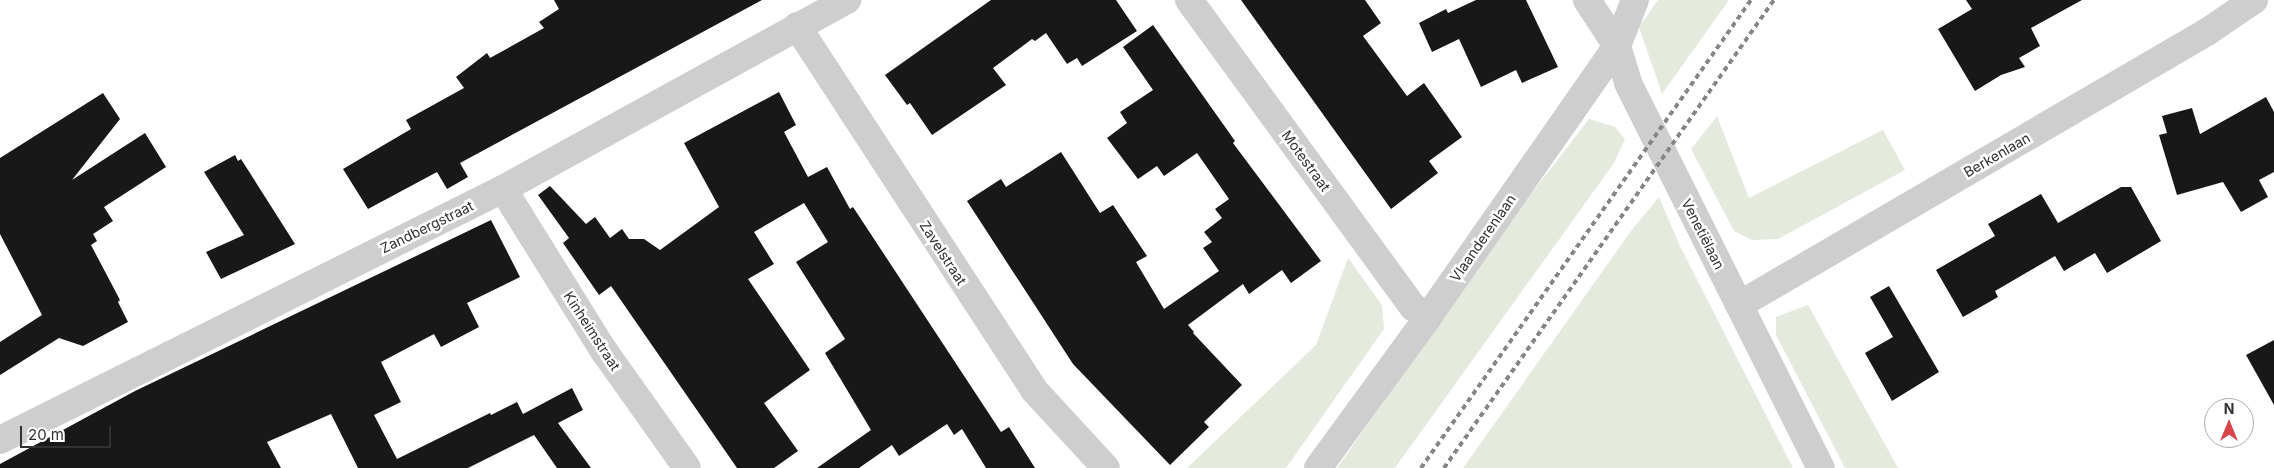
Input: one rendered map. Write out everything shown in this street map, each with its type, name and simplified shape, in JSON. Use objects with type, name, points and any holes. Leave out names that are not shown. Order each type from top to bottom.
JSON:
[{"type":"street","name":"Zandbergstraat","points":[[0,440],[503,189],[847,0]]},
{"type":"street","name":"Motestraat","points":[[1189,0],[1413,307],[1428,317]]},
{"type":"street","name":"Venetiëlaan","points":[[1587,0],[1617,46],[1628,83],[1821,468]]},
{"type":"street","name":"Vlaanderenlaan","points":[[1318,468],[1428,317],[1617,46],[1635,0]]},
{"type":"street","name":"Berkenlaan","points":[[1739,305],[2208,32],[2254,0]]},
{"type":"street","name":"Zavelstraat","points":[[797,26],[1034,390],[1106,468]]},
{"type":"street","name":"Kinheimstraat","points":[[503,189],[604,351],[687,468]]},
{"type":"shaded area","points":[[1658,0],[1729,0],[1662,94],[1639,27]]},
{"type":"shaded area","points":[[1717,116],[1749,198],[1883,130],[1905,170],[1778,239],[1752,240],[1734,231],[1691,149]]},
{"type":"shaded area","points":[[1589,119],[1615,127],[1625,139],[1614,163],[1395,468],[1337,468],[1521,207]]},
{"type":"shaded area","points":[[1659,197],[1680,246],[1793,468],[1463,468],[1631,231]]},
{"type":"shaded area","points":[[1348,258],[1382,305],[1384,329],[1286,468],[1187,468],[1316,345]]},
{"type":"shaded area","points":[[1808,305],[1898,468],[1845,468],[1776,335],[1776,317]]},
{"type":"building","points":[[554,0],[762,0],[460,163],[468,177],[447,189],[437,172],[368,209],[343,169],[411,129],[406,120],[464,88],[456,77],[487,53],[490,58],[544,28],[539,22],[559,9]]},
{"type":"building","points":[[991,0],[1116,0],[1137,31],[1082,66],[1077,58],[1067,64],[1046,33],[1035,41],[1032,39],[993,68],[1006,85],[932,135],[910,103],[907,105],[885,75]]},
{"type":"building","points":[[1241,0],[1365,0],[1381,23],[1363,36],[1407,96],[1424,83],[1462,137],[1429,161],[1438,173],[1391,209]]},
{"type":"building","points":[[1476,0],[1526,0],[1558,67],[1522,83],[1516,70],[1481,87],[1459,39],[1432,52],[1419,23],[1446,9],[1448,13]]},
{"type":"building","points":[[1966,0],[2082,0],[2031,28],[2040,46],[2019,58],[2025,67],[2001,75],[1975,91],[1938,29],[1972,9]]},
{"type":"building","points":[[1153,25],[1235,141],[1233,143],[1321,261],[1291,283],[1282,270],[1249,294],[1243,284],[1188,325],[1193,333],[1242,385],[1204,422],[1209,427],[1170,465],[1073,364],[967,201],[1001,179],[1006,187],[1061,152],[1100,213],[1113,205],[1147,256],[1136,262],[1164,309],[1219,271],[1203,248],[1212,242],[1204,232],[1222,218],[1215,209],[1229,199],[1197,153],[1164,176],[1157,166],[1138,179],[1107,138],[1127,123],[1120,112],[1153,90],[1123,47]]},
{"type":"building","points":[[779,92],[796,125],[784,132],[808,177],[827,167],[850,209],[853,207],[1001,432],[1009,427],[1035,468],[986,468],[962,429],[954,435],[947,424],[899,456],[892,445],[859,468],[817,468],[871,430],[825,353],[845,339],[796,262],[828,242],[804,203],[754,232],[774,264],[748,279],[810,370],[764,403],[798,451],[774,468],[737,468],[611,286],[599,295],[563,243],[569,238],[538,195],[550,186],[586,224],[595,217],[610,238],[622,229],[629,239],[644,239],[660,250],[719,207],[684,143]]},
{"type":"building","points":[[103,93],[120,119],[72,180],[145,133],[166,167],[104,207],[113,221],[93,234],[97,241],[91,245],[120,300],[118,302],[128,322],[83,346],[59,338],[0,375],[0,342],[42,315],[0,234],[0,158]]},
{"type":"building","points":[[2266,97],[2274,112],[2274,172],[2259,180],[2268,197],[2241,212],[2223,182],[2177,195],[2159,135],[2167,133],[2162,116],[2192,108],[2200,134]]},
{"type":"building","points":[[235,155],[238,161],[241,159],[295,244],[221,279],[206,252],[244,235],[204,172]]},
{"type":"building","points":[[2121,187],[2131,187],[2161,241],[2107,273],[2095,253],[2064,271],[2055,256],[1995,291],[1998,297],[1963,317],[1936,270],[1995,236],[1988,224],[2041,194],[2058,223]]},
{"type":"building","points":[[491,220],[520,277],[467,303],[479,327],[441,347],[434,334],[381,362],[401,402],[374,415],[397,459],[490,413],[491,415],[517,402],[523,414],[572,388],[583,410],[558,423],[591,468],[557,468],[534,435],[468,468],[358,468],[331,414],[267,442],[281,468],[0,468],[0,464],[135,391]]},
{"type":"building","points":[[1889,286],[1939,372],[1892,401],[1865,353],[1893,337],[1870,297]]},
{"type":"building","points":[[2274,340],[2274,405],[2246,355]]},
{"type":"railway","points":[[1421,468],[1751,0]]},
{"type":"railway","points":[[1444,468],[1774,0]]}]
